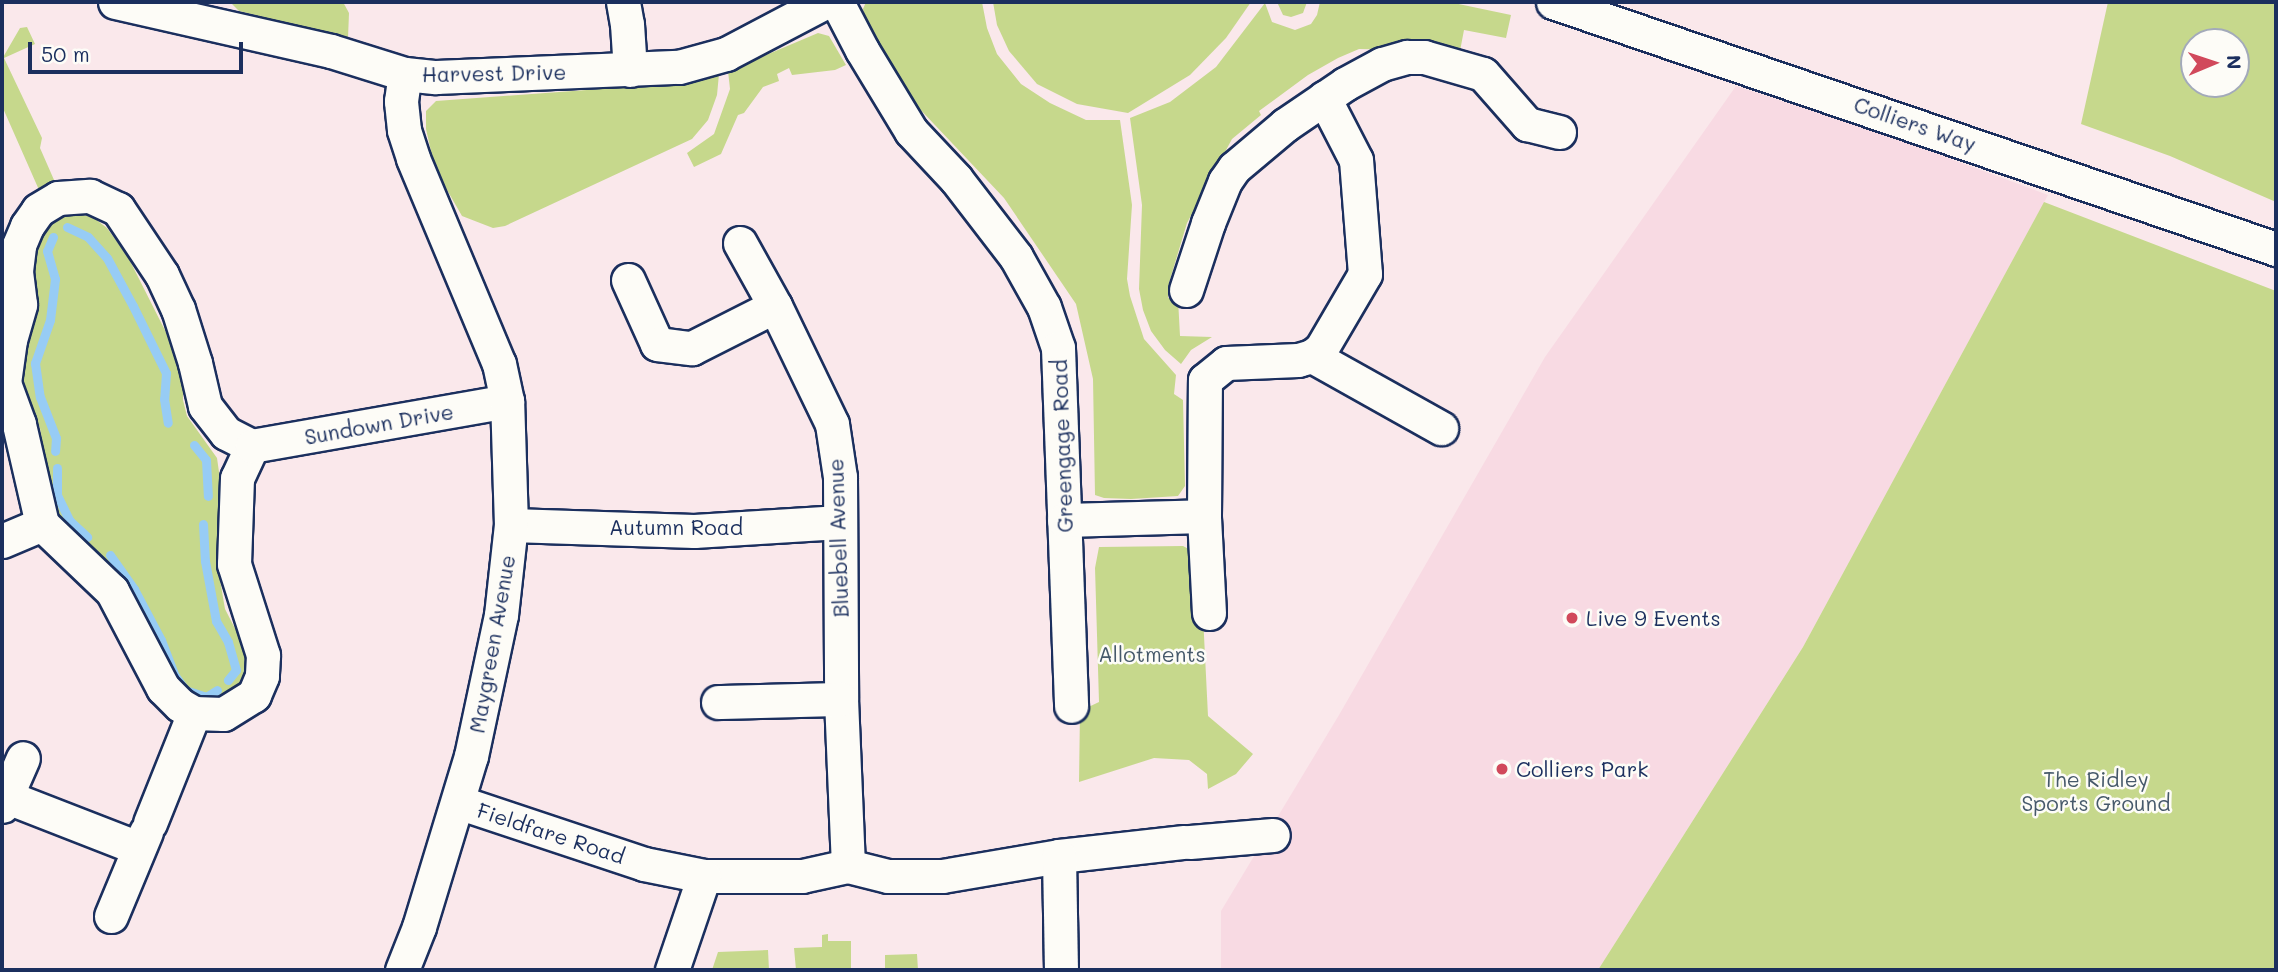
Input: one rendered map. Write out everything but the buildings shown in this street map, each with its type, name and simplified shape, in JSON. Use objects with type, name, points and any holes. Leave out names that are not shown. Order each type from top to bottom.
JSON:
[{"type":"street","name":"Harvest Drive","points":[[115,2],[205,11],[256,35],[331,51],[405,74],[436,77],[679,67],[726,54],[825,2]]},
{"type":"street","points":[[623,2],[628,24],[629,70]]},
{"type":"street","name":"Greengage Road","points":[[837,2],[862,50],[911,131],[956,179],[1016,257],[1044,307],[1058,348],[1071,706]]},
{"type":"street","name":"Colliers Way","points":[[1553,2],[2276,249]]},
{"type":"street","points":[[1186,290],[1208,223],[1225,181],[1234,168],[1285,125],[1334,91],[1382,64],[1407,58],[1438,60],[1483,75],[1527,124],[1559,132]]},
{"type":"street","name":"Maygreen Avenue","points":[[402,970],[419,927],[440,850],[458,802],[486,696],[501,615],[511,524],[507,401],[499,364],[435,217],[404,130],[401,101],[405,74]]},
{"type":"street","points":[[1209,613],[1204,516],[1205,380],[1226,363],[1298,360],[1312,356],[1321,349],[1365,274],[1356,160],[1334,91]]},
{"type":"street","points":[[90,196],[117,209],[162,275],[178,309],[205,406],[226,433],[252,446],[237,478],[234,564],[262,655],[262,676],[254,695],[223,714],[194,713],[180,705],[163,688],[112,591],[42,524],[19,424],[4,383],[10,341],[20,304],[16,271],[19,245],[38,210],[58,198],[90,196]]},
{"type":"street","name":"Bluebell Avenue","points":[[740,243],[775,306],[832,424],[840,477],[841,699],[848,866]]},
{"type":"street","points":[[628,280],[657,344],[692,348],[729,332],[775,306]]},
{"type":"street","points":[[1312,356],[1441,428]]},
{"type":"street","name":"Sundown Drive","points":[[252,446],[507,401]]},
{"type":"street","points":[[1064,520],[1204,516]]},
{"type":"street","name":"Autumn Road","points":[[511,524],[694,531],[840,522]]},
{"type":"street","points":[[2,541],[42,524]]},
{"type":"street","points":[[719,702],[841,699]]},
{"type":"street","points":[[111,916],[194,713]]},
{"type":"street","points":[[23,758],[3,803],[145,834]]},
{"type":"street","name":"Fieldfare Road","points":[[458,802],[644,864],[704,876],[802,876],[848,866]]},
{"type":"street","points":[[848,866],[888,876],[942,876],[1059,856],[1273,835]]},
{"type":"street","points":[[1059,856],[1061,970]]},
{"type":"street","points":[[672,970],[704,876]]},
{"type":"shaded area","name":"Colliers Park","points":[[1736,86],[1883,134],[2048,195],[1803,647],[1598,970],[1221,970],[1221,911],[1339,715],[1545,357]]},
{"type":"green space","points":[[230,2],[343,2],[349,13],[348,38],[239,11]]},
{"type":"green space","points":[[866,2],[982,2],[987,28],[997,54],[1021,84],[1050,103],[1086,120],[1120,120],[1132,205],[1127,279],[1130,296],[1144,339],[1176,375],[1174,394],[1183,400],[1185,486],[1178,496],[1131,499],[1095,495],[1093,379],[1076,304],[1004,198],[916,105],[865,18],[863,9]]},
{"type":"green space","points":[[993,2],[1251,2],[1226,38],[1190,75],[1128,113],[1077,104],[1037,84],[1009,51],[997,25]]},
{"type":"green space","points":[[1277,2],[1307,2],[1303,13],[1291,17],[1283,15]]},
{"type":"green space","points":[[1320,2],[1449,2],[1511,15],[1506,38],[1464,30],[1460,51],[1359,49],[1338,58],[1308,75],[1259,111],[1261,115],[1232,139],[1187,223],[1169,283],[1168,298],[1178,299],[1180,336],[1212,337],[1191,350],[1181,364],[1165,350],[1151,331],[1143,310],[1139,289],[1142,205],[1130,118],[1170,102],[1216,67],[1265,3],[1272,22],[1295,30],[1311,24],[1317,15]]},
{"type":"green space","points":[[2108,2],[2276,2],[2276,202],[2170,156],[2081,124]]},
{"type":"green space","points":[[27,27],[35,44],[4,58],[42,138],[40,148],[58,189],[43,199],[2,106],[2,59],[20,28]]},
{"type":"green space","points":[[818,33],[829,36],[846,65],[835,70],[792,75],[789,68],[777,74],[779,81],[763,87],[744,113],[738,115],[721,154],[694,167],[687,153],[714,134],[730,89],[728,71]]},
{"type":"green space","points":[[719,74],[717,95],[708,120],[692,139],[505,226],[493,228],[462,216],[435,169],[426,129],[426,111],[436,101],[682,83]]},
{"type":"green space","name":"The Ridley Sports Ground","points":[[2044,202],[2276,291],[2276,970],[1598,970],[1803,647]]},
{"type":"green space","points":[[66,213],[94,218],[107,228],[128,257],[183,366],[183,400],[187,416],[217,458],[222,493],[218,568],[225,609],[245,648],[246,669],[243,682],[225,700],[188,697],[93,555],[62,520],[51,498],[40,428],[21,390],[22,357],[38,313],[31,257],[34,242],[53,217]]},
{"type":"green space","name":"Allotments","points":[[1183,546],[1200,555],[1208,716],[1253,754],[1236,774],[1208,789],[1207,774],[1189,760],[1154,758],[1079,782],[1080,711],[1099,702],[1095,568],[1099,547]]},
{"type":"green space","points":[[828,934],[828,941],[851,941],[851,970],[796,970],[794,948],[822,947],[822,935]]},
{"type":"green space","points":[[768,950],[769,970],[712,970],[718,952]]},
{"type":"green space","points":[[917,954],[918,970],[871,970],[885,969],[885,955]]},
{"type":"waterway","points":[[67,227],[88,237],[107,258],[133,306],[166,373],[164,399],[168,423]]},
{"type":"waterway","points":[[53,237],[47,251],[55,279],[50,320],[35,363],[40,397],[56,438],[55,451]]},
{"type":"waterway","points":[[194,445],[206,460],[208,496]]},
{"type":"waterway","points":[[57,468],[57,495],[69,520],[87,537]]},
{"type":"waterway","points":[[203,524],[205,561],[216,621],[228,642],[236,670],[228,680]]},
{"type":"waterway","points":[[110,555],[134,589],[161,640],[175,676],[185,690],[206,697],[217,690]]},
{"type":"place","name":"Live 9 Events","points":[[1572,618]]},
{"type":"place","name":"Colliers Park","points":[[1502,769]]}]
